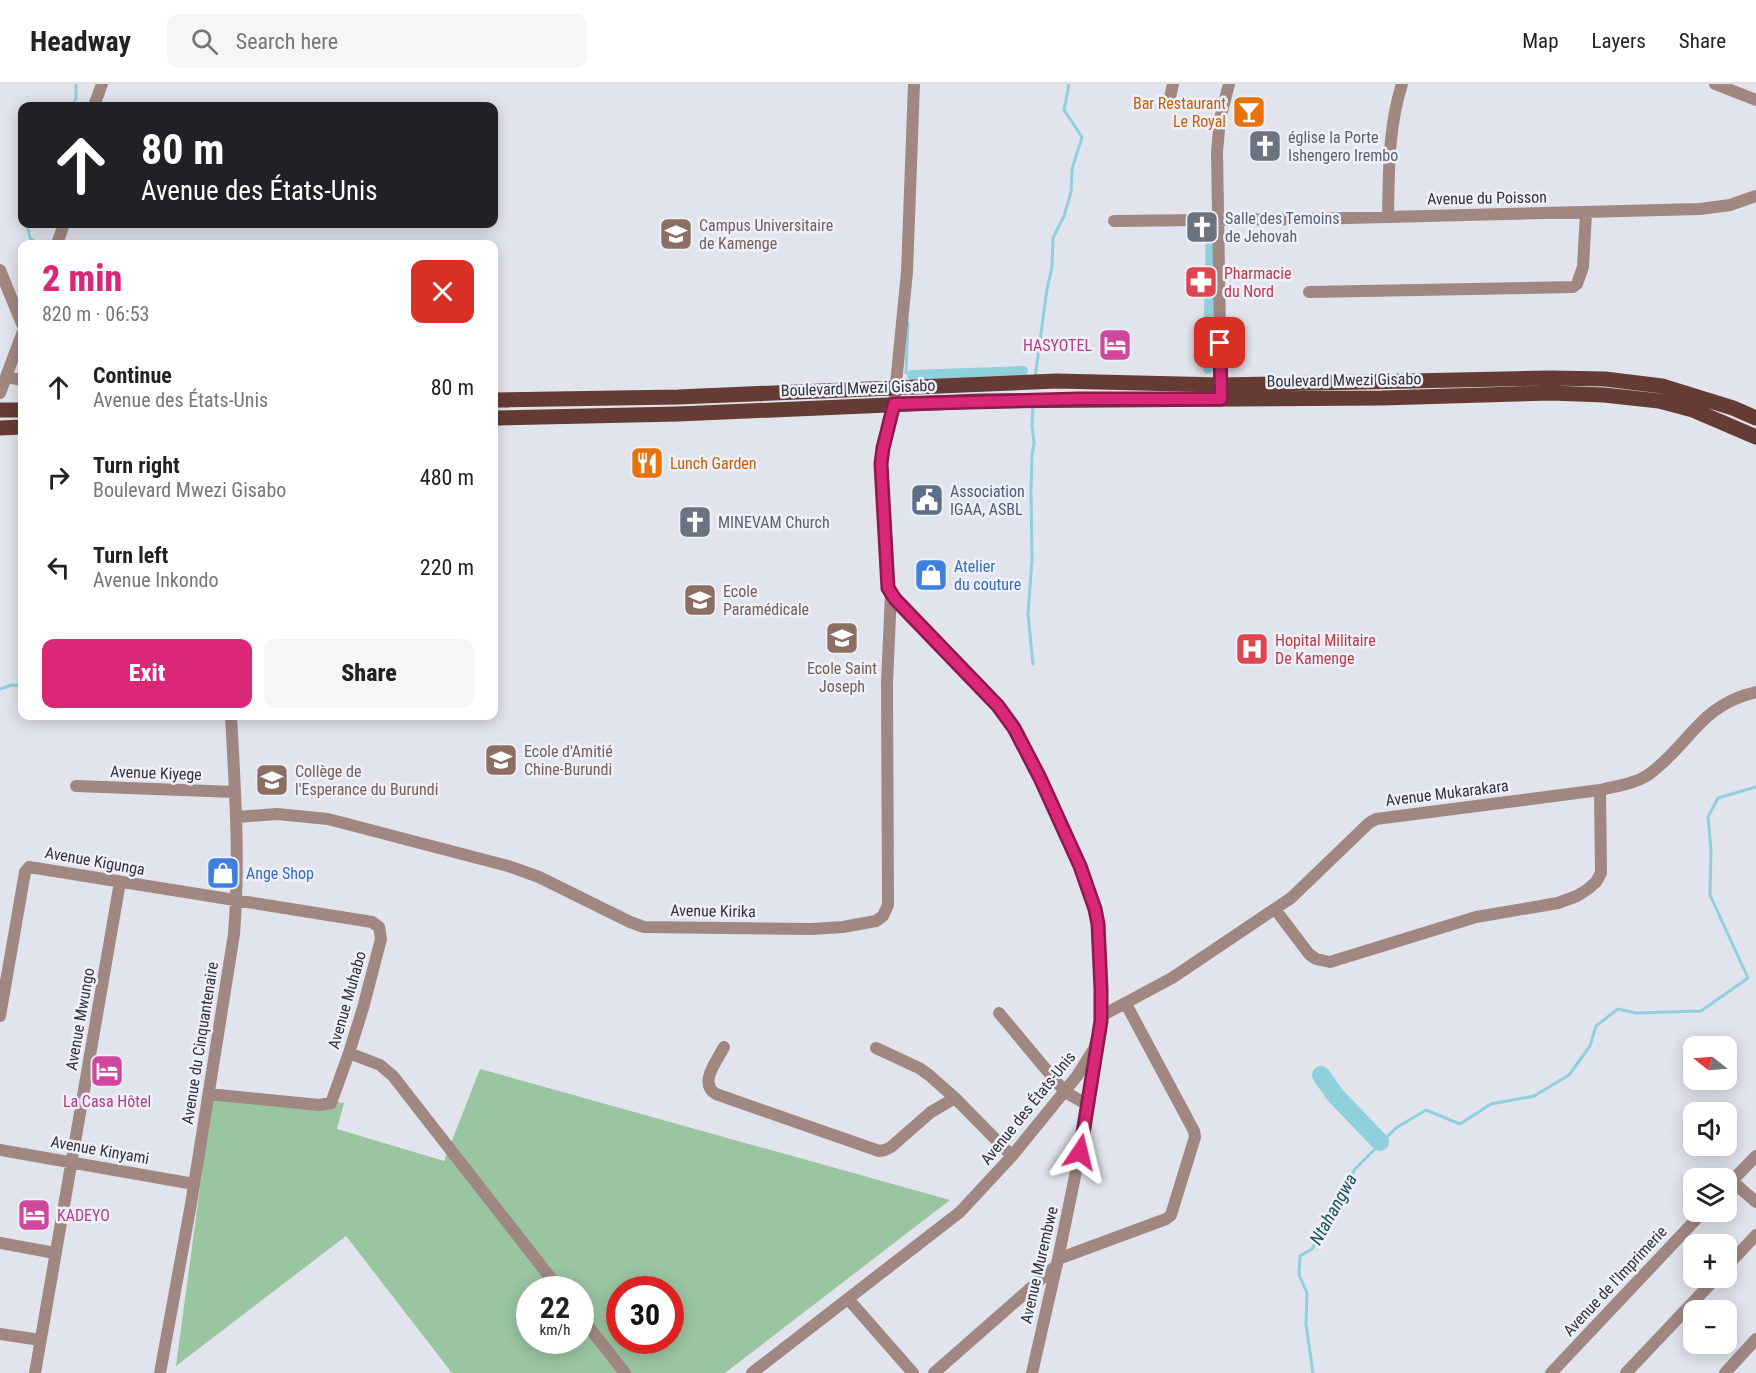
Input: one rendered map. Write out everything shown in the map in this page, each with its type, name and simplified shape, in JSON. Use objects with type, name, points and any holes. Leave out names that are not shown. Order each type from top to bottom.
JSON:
[{"type":"main road","name":"Boulevard Mwezi Gisabo","points":[[1381,390],[1550,378],[1605,379],[1662,386],[1733,408],[1756,418]]},
{"type":"main road","name":"Boulevard Mwezi Gisabo","points":[[498,399],[678,397],[1057,381],[1221,392]]},
{"type":"main road","points":[[1079,399],[1080,381]]},
{"type":"main road","name":"Boulevard Mwezi Gisabo","points":[[498,418],[678,414],[1221,392],[1381,390],[1604,395],[1659,401],[1729,424],[1756,437]]},
{"type":"main road","points":[[0,410],[18,410]]},
{"type":"main road","points":[[0,428],[18,427]]},
{"type":"street","points":[[95,102],[102,84]]},
{"type":"street","points":[[891,593],[887,584],[881,464],[894,404],[908,272],[914,84]]},
{"type":"street","points":[[1169,102],[1173,84]]},
{"type":"street","points":[[1221,392],[1218,142],[1220,119],[1229,84]]},
{"type":"street","points":[[1388,217],[1389,147],[1402,84]]},
{"type":"street","points":[[1715,84],[1756,100]]},
{"type":"street","name":"Avenue du Poisson","points":[[1114,221],[1700,209],[1730,205],[1756,196]]},
{"type":"street","points":[[1309,292],[1573,287],[1578,284],[1583,267],[1586,213]]},
{"type":"street","points":[[0,270],[18,314]]},
{"type":"street","points":[[0,393],[18,345]]},
{"type":"street","points":[[7,377],[18,379]]},
{"type":"street","name":"Avenue Kirika","points":[[237,817],[277,814],[328,819],[508,866],[539,877],[644,927],[812,928],[843,927],[876,921],[883,916],[888,905],[887,683],[891,593]]},
{"type":"street","name":"Avenue des États-Unis","points":[[752,1373],[960,1212],[1012,1156],[1065,1092],[1090,1057],[1098,1035],[1101,1016],[1098,924],[1095,909],[1080,866],[1040,778],[1014,728],[1002,711],[891,593]]},
{"type":"street","name":"Avenue Mukarakara","points":[[1101,1016],[1172,978],[1275,909],[1300,891],[1369,823],[1376,819],[1600,790],[1636,781],[1660,764],[1705,717],[1718,707],[1740,696],[1756,692]]},
{"type":"street","name":"Avenue du Cinquantenaire","points":[[160,1373],[194,1184],[234,934],[237,817],[231,720]]},
{"type":"street","name":"Avenue Kiyege","points":[[76,786],[236,792]]},
{"type":"street","points":[[1275,909],[1309,954],[1316,959],[1330,962],[1476,917],[1558,903],[1577,896],[1596,882],[1600,873],[1600,790]]},
{"type":"street","name":"Avenue Kigunga","points":[[0,1016],[26,869],[30,866],[236,901]]},
{"type":"street","name":"Avenue Mwungo","points":[[35,1373],[120,882]]},
{"type":"street","name":"Avenue Muhabo","points":[[209,1094],[314,1105],[328,1104],[333,1101],[381,939],[379,927],[372,922],[236,901]]},
{"type":"street","points":[[934,1373],[1057,1262],[1171,1215],[1195,1137],[1194,1131],[1126,1004]]},
{"type":"street","points":[[999,1013],[1065,1092],[1088,1105]]},
{"type":"street","name":"Avenue Murembwe","points":[[1033,1367],[1057,1262],[1088,1105],[1098,1035]]},
{"type":"street","points":[[724,1047],[708,1077],[708,1085],[713,1092],[874,1150],[885,1150],[891,1147],[931,1112],[955,1098]]},
{"type":"street","points":[[876,1048],[929,1075],[1012,1156]]},
{"type":"street","points":[[349,1053],[380,1065],[393,1076],[549,1276]]},
{"type":"street","name":"Avenue Kinyami","points":[[0,1150],[194,1184]]},
{"type":"street","points":[[1737,1176],[1756,1156]]},
{"type":"street","points":[[1737,1189],[1756,1202]]},
{"type":"street","name":"Avenue de l'Imprimerie","points":[[1551,1373],[1694,1222]]},
{"type":"street","points":[[1737,1255],[1756,1235]]},
{"type":"street","points":[[0,1243],[55,1253]]},
{"type":"street","points":[[1626,1373],[1707,1288]]},
{"type":"street","points":[[849,1300],[913,1373]]},
{"type":"street","points":[[0,1334],[40,1340]]},
{"type":"street","points":[[594,1334],[625,1373]]},
{"type":"street","points":[[1725,1373],[1756,1339]]},
{"type":"green space","points":[[480,1069],[950,1200],[725,1373],[452,1373],[346,1236],[176,1366],[213,1091],[344,1103],[337,1129],[444,1161]]},
{"type":"waterway","points":[[74,102],[76,84]]},
{"type":"waterway","points":[[1035,378],[1052,267],[1053,238],[1064,216],[1071,192],[1072,169],[1082,137],[1064,110],[1069,84]]},
{"type":"waterway","points":[[1208,369],[1211,226]]},
{"type":"waterway","points":[[28,228],[33,240]]},
{"type":"waterway","points":[[906,373],[908,323]]},
{"type":"waterway","points":[[912,375],[1023,371]]},
{"type":"waterway","points":[[1033,406],[1032,560],[1028,614],[1033,664]]},
{"type":"waterway","points":[[0,689],[18,686]]},
{"type":"waterway","name":"Ntahangwa","points":[[1313,1373],[1306,1324],[1307,1293],[1299,1275],[1300,1256],[1312,1249],[1355,1169],[1396,1128],[1426,1110],[1460,1124],[1491,1104],[1534,1096],[1569,1075],[1590,1046],[1596,1026],[1618,1009],[1636,1013],[1701,1011],[1748,978],[1710,895],[1711,850],[1708,817],[1718,798],[1756,787]]},
{"type":"waterway","points":[[1321,1075],[1335,1095],[1380,1142]]},
{"type":"place","name":"Bar Restaurant Le Royal","points":[[1249,112]]},
{"type":"place","name":"église la Porte Ishengero Irembo","points":[[1265,146]]},
{"type":"place","name":"Salle des Temoins de Jehovah","points":[[1202,227]]},
{"type":"place","name":"Campus Universitaire de Kamenge","points":[[676,234]]},
{"type":"place","name":"Pharmacie du Nord","points":[[1201,282]]},
{"type":"place","name":"HASYOTEL","points":[[1115,345]]},
{"type":"place","name":"Lunch Garden","points":[[647,463]]},
{"type":"place","name":"Association IGAA, ASBL","points":[[927,500]]},
{"type":"place","name":"MINEVAM Church","points":[[695,522]]},
{"type":"place","name":"Atelier du couture","points":[[931,575]]},
{"type":"place","name":"Ecole Paramédicale","points":[[700,600]]},
{"type":"place","name":"Ecole Saint Joseph","points":[[842,638]]},
{"type":"place","name":"Hopital Militaire De Kamenge","points":[[1252,649]]},
{"type":"place","name":"Ecole d'Amitié Chine-Burundi","points":[[501,760]]},
{"type":"place","name":"Collège de l'Esperance du Burundi","points":[[272,780]]},
{"type":"place","name":"Ange Shop","points":[[223,873]]},
{"type":"place","name":"La Casa Hôtel","points":[[107,1071]]},
{"type":"place","name":"KADEYO","points":[[34,1215]]},
{"type":"route","points":[[1080,1152],[1101,1021],[1098,924],[1095,909],[1080,866],[1040,778],[1014,728],[998,706],[889,591],[881,464],[883,448],[894,404],[1079,399],[1221,399],[1220,343]]}]
